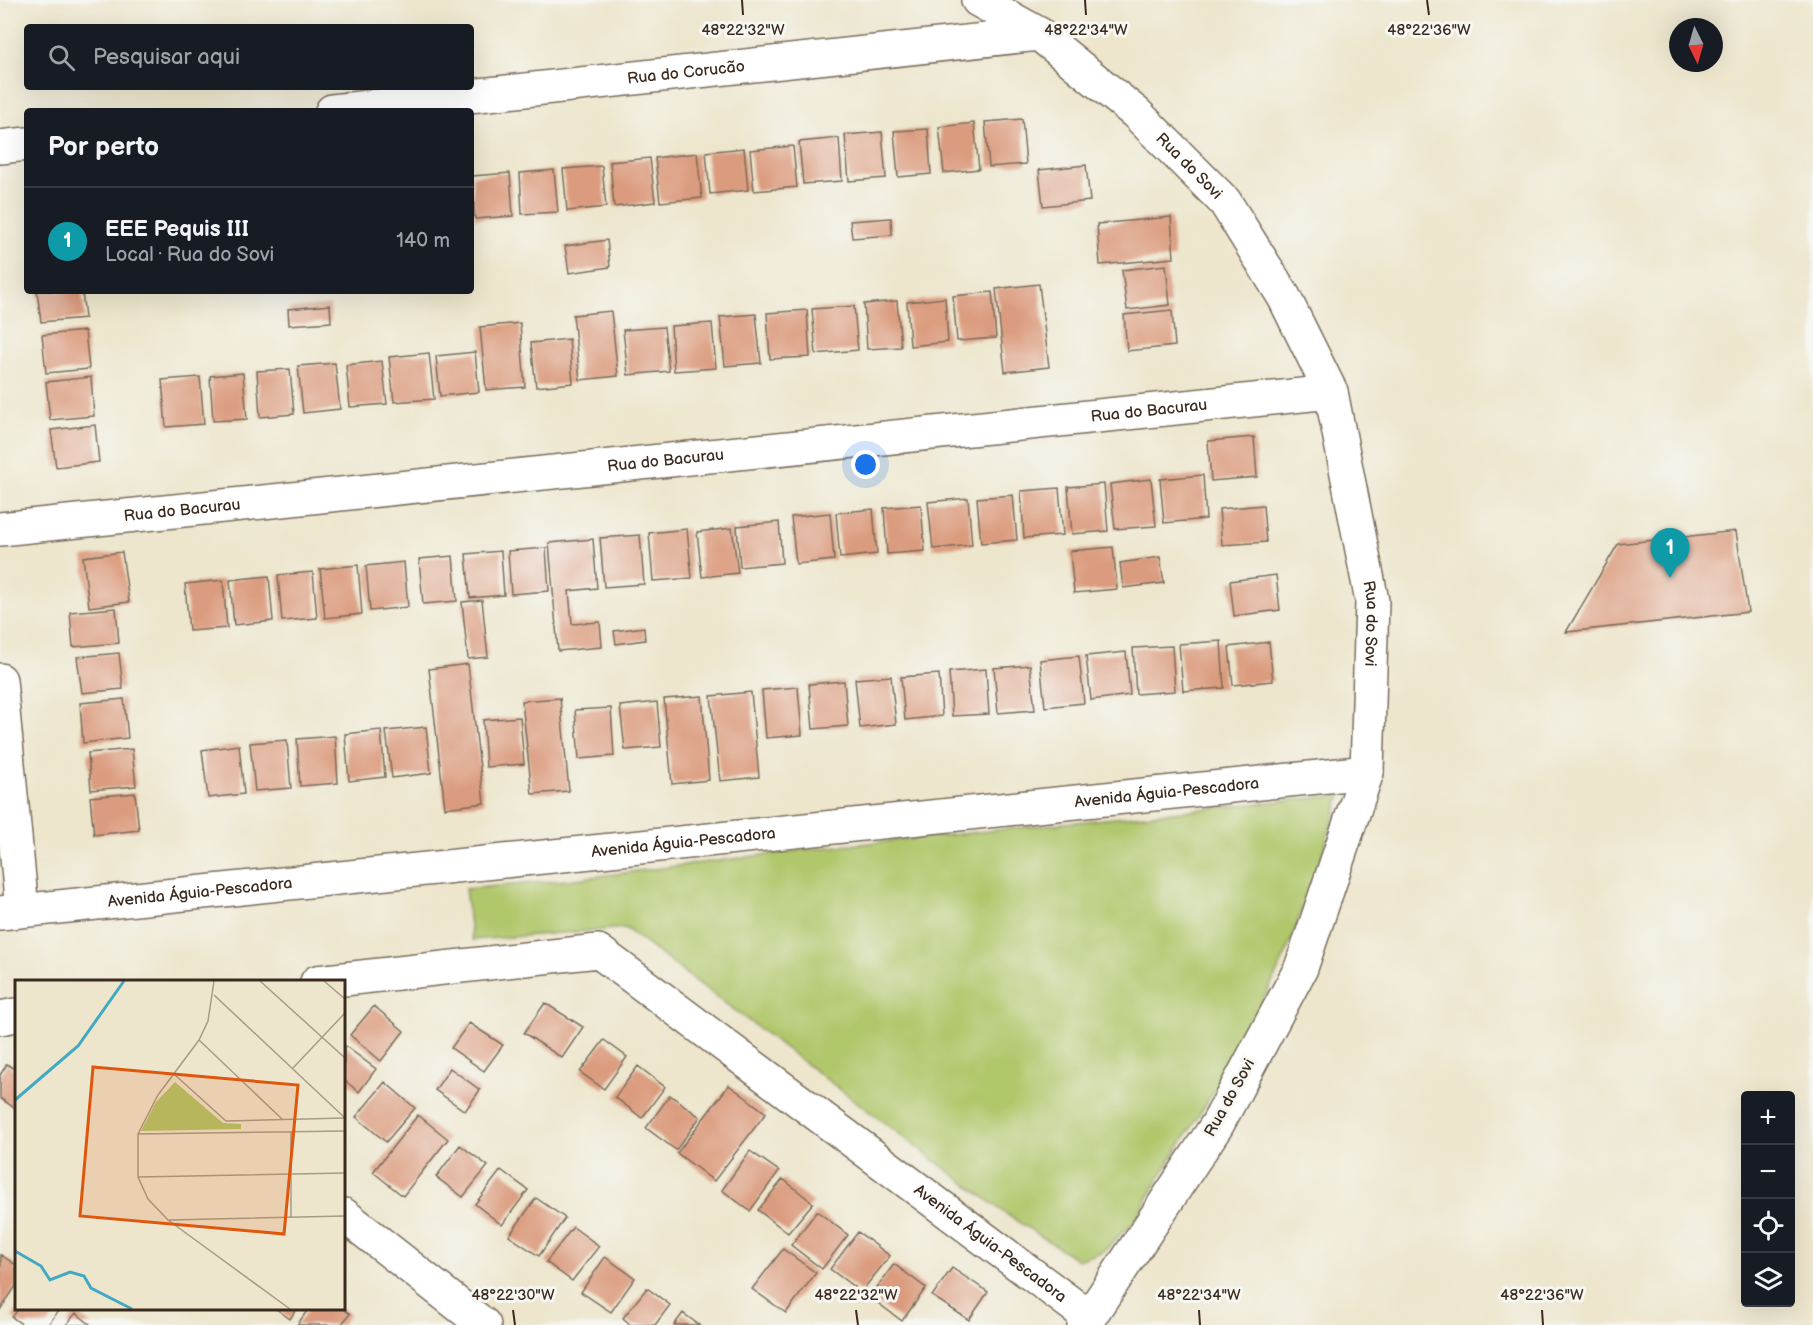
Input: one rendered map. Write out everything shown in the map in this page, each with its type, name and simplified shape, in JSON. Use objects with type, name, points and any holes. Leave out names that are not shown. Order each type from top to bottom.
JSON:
[{"type":"street","name":"Rua do Sovi","points":[[978,0],[1039,34],[1136,113],[1225,202],[1284,297],[1331,392],[1372,601],[1367,772],[1301,968],[1217,1125],[1086,1321]]},
{"type":"street","name":"Rua do Corucão","points":[[360,108],[1039,34]]},
{"type":"street","points":[[0,147],[24,144]]},
{"type":"street","name":"Rua do Bacurau","points":[[0,529],[1331,392]]},
{"type":"street","points":[[0,680],[11,912]]},
{"type":"street","name":"Avenida Águia-Pescadora","points":[[11,912],[1367,772]]},
{"type":"street","name":"Avenida Águia-Pescadora","points":[[326,980],[598,951],[1086,1321]]},
{"type":"street","points":[[0,1018],[15,1016]]},
{"type":"street","points":[[345,1216],[484,1325]]},
{"type":"green space","points":[[1341,795],[1286,954],[1231,1065],[1135,1220],[1104,1251],[1078,1260],[1006,1214],[625,928],[472,940],[465,889],[568,880],[811,849]]},
{"type":"building","points":[[1022,119],[1026,164],[989,167],[985,122]]},
{"type":"building","points":[[974,123],[979,169],[944,173],[939,127]]},
{"type":"building","points":[[928,129],[931,174],[898,177],[894,131]]},
{"type":"building","points":[[882,132],[886,178],[849,181],[845,135]]},
{"type":"building","points":[[839,138],[842,181],[803,184],[799,142]]},
{"type":"building","points":[[793,146],[797,187],[754,191],[750,150]]},
{"type":"building","points":[[744,148],[748,190],[710,194],[706,152]]},
{"type":"building","points":[[697,153],[702,198],[660,202],[655,158]]},
{"type":"building","points":[[650,158],[655,202],[614,207],[610,162]]},
{"type":"building","points":[[1086,165],[1090,201],[1043,206],[1039,170]]},
{"type":"building","points":[[602,166],[606,207],[567,211],[563,169]]},
{"type":"building","points":[[554,170],[558,212],[522,214],[520,173]]},
{"type":"building","points":[[510,173],[513,216],[475,219],[474,176]]},
{"type":"building","points":[[1171,217],[1174,258],[1100,265],[1097,224]]},
{"type":"building","points":[[891,218],[892,235],[852,238],[850,221]]},
{"type":"building","points":[[607,240],[610,267],[569,273],[565,246]]},
{"type":"building","points":[[1166,265],[1170,305],[1127,310],[1122,270]]},
{"type":"building","points":[[1039,284],[1049,367],[1005,372],[996,289]]},
{"type":"building","points":[[992,292],[996,338],[957,341],[953,296]]},
{"type":"building","points":[[37,294],[82,294],[85,318],[41,322]]},
{"type":"building","points":[[945,298],[948,342],[910,346],[907,302]]},
{"type":"building","points":[[897,301],[901,347],[867,349],[864,304]]},
{"type":"building","points":[[330,305],[331,322],[289,325],[288,309]]},
{"type":"building","points":[[854,306],[858,350],[816,354],[812,309]]},
{"type":"building","points":[[807,310],[810,357],[770,359],[767,313]]},
{"type":"building","points":[[1172,310],[1175,346],[1127,351],[1124,315]]},
{"type":"building","points":[[611,311],[618,376],[580,380],[573,315]]},
{"type":"building","points":[[756,314],[761,363],[725,366],[720,317]]},
{"type":"building","points":[[520,323],[525,387],[486,390],[480,327]]},
{"type":"building","points":[[712,323],[716,368],[674,371],[671,326]]},
{"type":"building","points":[[664,327],[669,371],[628,375],[623,330]]},
{"type":"building","points":[[85,331],[89,369],[46,373],[42,335]]},
{"type":"building","points":[[569,339],[573,383],[536,387],[531,343]]},
{"type":"building","points":[[475,352],[479,392],[440,396],[436,356]]},
{"type":"building","points":[[429,353],[434,399],[394,402],[389,357]]},
{"type":"building","points":[[382,361],[387,404],[350,407],[346,365]]},
{"type":"building","points":[[335,363],[340,409],[303,413],[298,366]]},
{"type":"building","points":[[290,369],[294,414],[260,417],[257,371]]},
{"type":"building","points":[[243,373],[247,419],[213,421],[210,376]]},
{"type":"building","points":[[91,377],[94,416],[50,420],[46,382]]},
{"type":"building","points":[[200,377],[204,424],[166,427],[162,380]]},
{"type":"building","points":[[95,425],[99,462],[56,467],[51,430]]},
{"type":"building","points":[[1254,437],[1257,477],[1211,481],[1208,441]]},
{"type":"building","points":[[1203,475],[1206,519],[1164,523],[1160,479]]},
{"type":"building","points":[[1151,479],[1156,526],[1115,529],[1110,484]]},
{"type":"building","points":[[1104,484],[1108,531],[1072,534],[1068,487]]},
{"type":"building","points":[[1059,488],[1063,535],[1024,538],[1021,491]]},
{"type":"building","points":[[1013,495],[1017,540],[981,543],[977,498]]},
{"type":"building","points":[[968,498],[972,545],[933,549],[928,502]]},
{"type":"building","points":[[921,505],[925,551],[887,554],[884,508]]},
{"type":"building","points":[[1263,505],[1266,542],[1222,545],[1219,509]]},
{"type":"building","points":[[873,509],[877,554],[840,558],[836,513]]},
{"type":"building","points":[[830,513],[834,560],[796,564],[791,517]]},
{"type":"building","points":[[779,522],[782,563],[740,567],[737,526]]},
{"type":"building","points":[[732,528],[738,573],[702,577],[697,532]]},
{"type":"building","points":[[687,529],[692,578],[653,581],[649,533]]},
{"type":"building","points":[[1736,531],[1748,612],[1566,632],[1618,544]]},
{"type":"building","points":[[640,535],[644,584],[604,587],[600,538]]},
{"type":"building","points":[[593,539],[597,588],[569,591],[572,624],[600,622],[602,647],[558,651],[549,543]]},
{"type":"building","points":[[1113,547],[1117,589],[1074,593],[1070,551]]},
{"type":"building","points":[[546,548],[549,591],[511,594],[508,551]]},
{"type":"building","points":[[501,551],[504,595],[470,598],[466,554]]},
{"type":"building","points":[[122,552],[129,602],[89,607],[83,557]]},
{"type":"building","points":[[453,556],[457,601],[423,604],[419,559]]},
{"type":"building","points":[[1160,557],[1164,583],[1123,588],[1120,563]]},
{"type":"building","points":[[404,562],[408,607],[370,611],[366,566]]},
{"type":"building","points":[[358,565],[362,614],[325,618],[320,569]]},
{"type":"building","points":[[313,572],[317,618],[282,621],[278,575]]},
{"type":"building","points":[[1276,575],[1280,610],[1234,616],[1230,581]]},
{"type":"building","points":[[269,576],[273,621],[234,625],[230,580]]},
{"type":"building","points":[[223,580],[227,628],[189,631],[185,584]]},
{"type":"building","points":[[482,600],[488,657],[468,659],[462,602]]},
{"type":"building","points":[[116,608],[119,643],[73,647],[70,612]]},
{"type":"building","points":[[644,627],[645,640],[616,644],[614,631]]},
{"type":"building","points":[[1221,641],[1224,688],[1183,691],[1179,644]]},
{"type":"building","points":[[1269,642],[1273,681],[1233,685],[1229,647]]},
{"type":"building","points":[[1172,646],[1175,691],[1136,694],[1133,648]]},
{"type":"building","points":[[1126,652],[1130,695],[1091,700],[1086,656]]},
{"type":"building","points":[[119,653],[123,689],[82,693],[77,657]]},
{"type":"building","points":[[1079,656],[1084,703],[1045,707],[1040,660]]},
{"type":"building","points":[[468,664],[484,803],[445,808],[429,669]]},
{"type":"building","points":[[1030,665],[1035,710],[998,713],[994,668]]},
{"type":"building","points":[[986,669],[989,714],[952,716],[949,672]]},
{"type":"building","points":[[939,674],[942,716],[905,720],[901,677]]},
{"type":"building","points":[[891,676],[896,724],[860,728],[855,679]]},
{"type":"building","points":[[844,681],[848,726],[813,729],[809,684]]},
{"type":"building","points":[[798,687],[802,735],[766,738],[762,690]]},
{"type":"building","points":[[751,692],[759,777],[720,781],[711,696]]},
{"type":"building","points":[[702,696],[709,780],[672,784],[664,699]]},
{"type":"building","points":[[560,698],[569,791],[532,794],[522,701]]},
{"type":"building","points":[[124,699],[128,738],[83,743],[80,703]]},
{"type":"building","points":[[657,702],[661,747],[625,750],[620,706]]},
{"type":"building","points":[[611,708],[614,756],[579,759],[575,710]]},
{"type":"building","points":[[520,717],[524,764],[486,767],[483,720]]},
{"type":"building","points":[[426,727],[431,773],[392,778],[386,731]]},
{"type":"building","points":[[381,730],[385,777],[349,781],[345,734]]},
{"type":"building","points":[[335,736],[338,783],[300,786],[297,739]]},
{"type":"building","points":[[287,740],[291,788],[255,791],[250,743]]},
{"type":"building","points":[[239,745],[244,794],[208,798],[202,750]]},
{"type":"building","points":[[132,749],[136,786],[91,790],[88,753]]},
{"type":"building","points":[[135,793],[139,830],[94,835],[90,797]]},
{"type":"building","points":[[545,1003],[583,1027],[562,1058],[524,1033]]},
{"type":"building","points":[[374,1006],[404,1031],[381,1061],[350,1035]]},
{"type":"building","points":[[469,1023],[503,1045],[484,1071],[451,1048]]},
{"type":"building","points":[[604,1040],[627,1057],[604,1089],[580,1072]]},
{"type":"building","points":[[345,1046],[376,1069],[359,1092],[345,1081]]},
{"type":"building","points":[[7,1064],[15,1069],[15,1108],[0,1098],[0,1075]]},
{"type":"building","points":[[638,1066],[665,1087],[642,1118],[615,1097]]},
{"type":"building","points":[[450,1068],[480,1090],[465,1111],[435,1090]]},
{"type":"building","points":[[385,1082],[415,1108],[386,1142],[356,1117]]},
{"type":"building","points":[[729,1085],[766,1113],[714,1181],[677,1153]]},
{"type":"building","points":[[670,1095],[700,1117],[676,1150],[646,1128]]},
{"type":"building","points":[[418,1115],[448,1139],[403,1196],[373,1172]]},
{"type":"building","points":[[460,1145],[488,1166],[463,1197],[436,1177]]},
{"type":"building","points":[[750,1151],[779,1171],[750,1211],[722,1190]]},
{"type":"building","points":[[501,1170],[528,1190],[502,1225],[475,1204]]},
{"type":"building","points":[[783,1179],[813,1203],[788,1233],[758,1210]]},
{"type":"building","points":[[536,1198],[565,1218],[539,1256],[509,1236]]},
{"type":"building","points":[[817,1211],[848,1235],[822,1269],[791,1245]]},
{"type":"building","points":[[573,1227],[599,1246],[572,1281],[546,1262]]},
{"type":"building","points":[[858,1232],[890,1256],[861,1292],[830,1269]]},
{"type":"building","points":[[783,1249],[816,1273],[786,1313],[752,1289]]},
{"type":"building","points":[[1,1255],[15,1264],[15,1288],[0,1310]]},
{"type":"building","points":[[605,1257],[635,1278],[611,1312],[581,1292]]},
{"type":"building","points":[[894,1264],[926,1288],[902,1321],[870,1297]]},
{"type":"building","points":[[952,1268],[988,1292],[969,1320],[932,1296]]},
{"type":"building","points":[[647,1288],[670,1305],[655,1325],[631,1325],[623,1318]]},
{"type":"building","points":[[17,1310],[59,1310],[48,1325],[23,1325],[12,1317]]},
{"type":"building","points":[[278,1310],[296,1310],[290,1319]]},
{"type":"building","points":[[308,1310],[345,1310],[350,1314],[341,1325],[297,1325]]},
{"type":"building","points":[[76,1313],[91,1325],[66,1325]]},
{"type":"building","points":[[683,1313],[699,1325],[674,1325]]},
{"type":"place","name":"EEE Pequis III","points":[[1670,578]]}]
